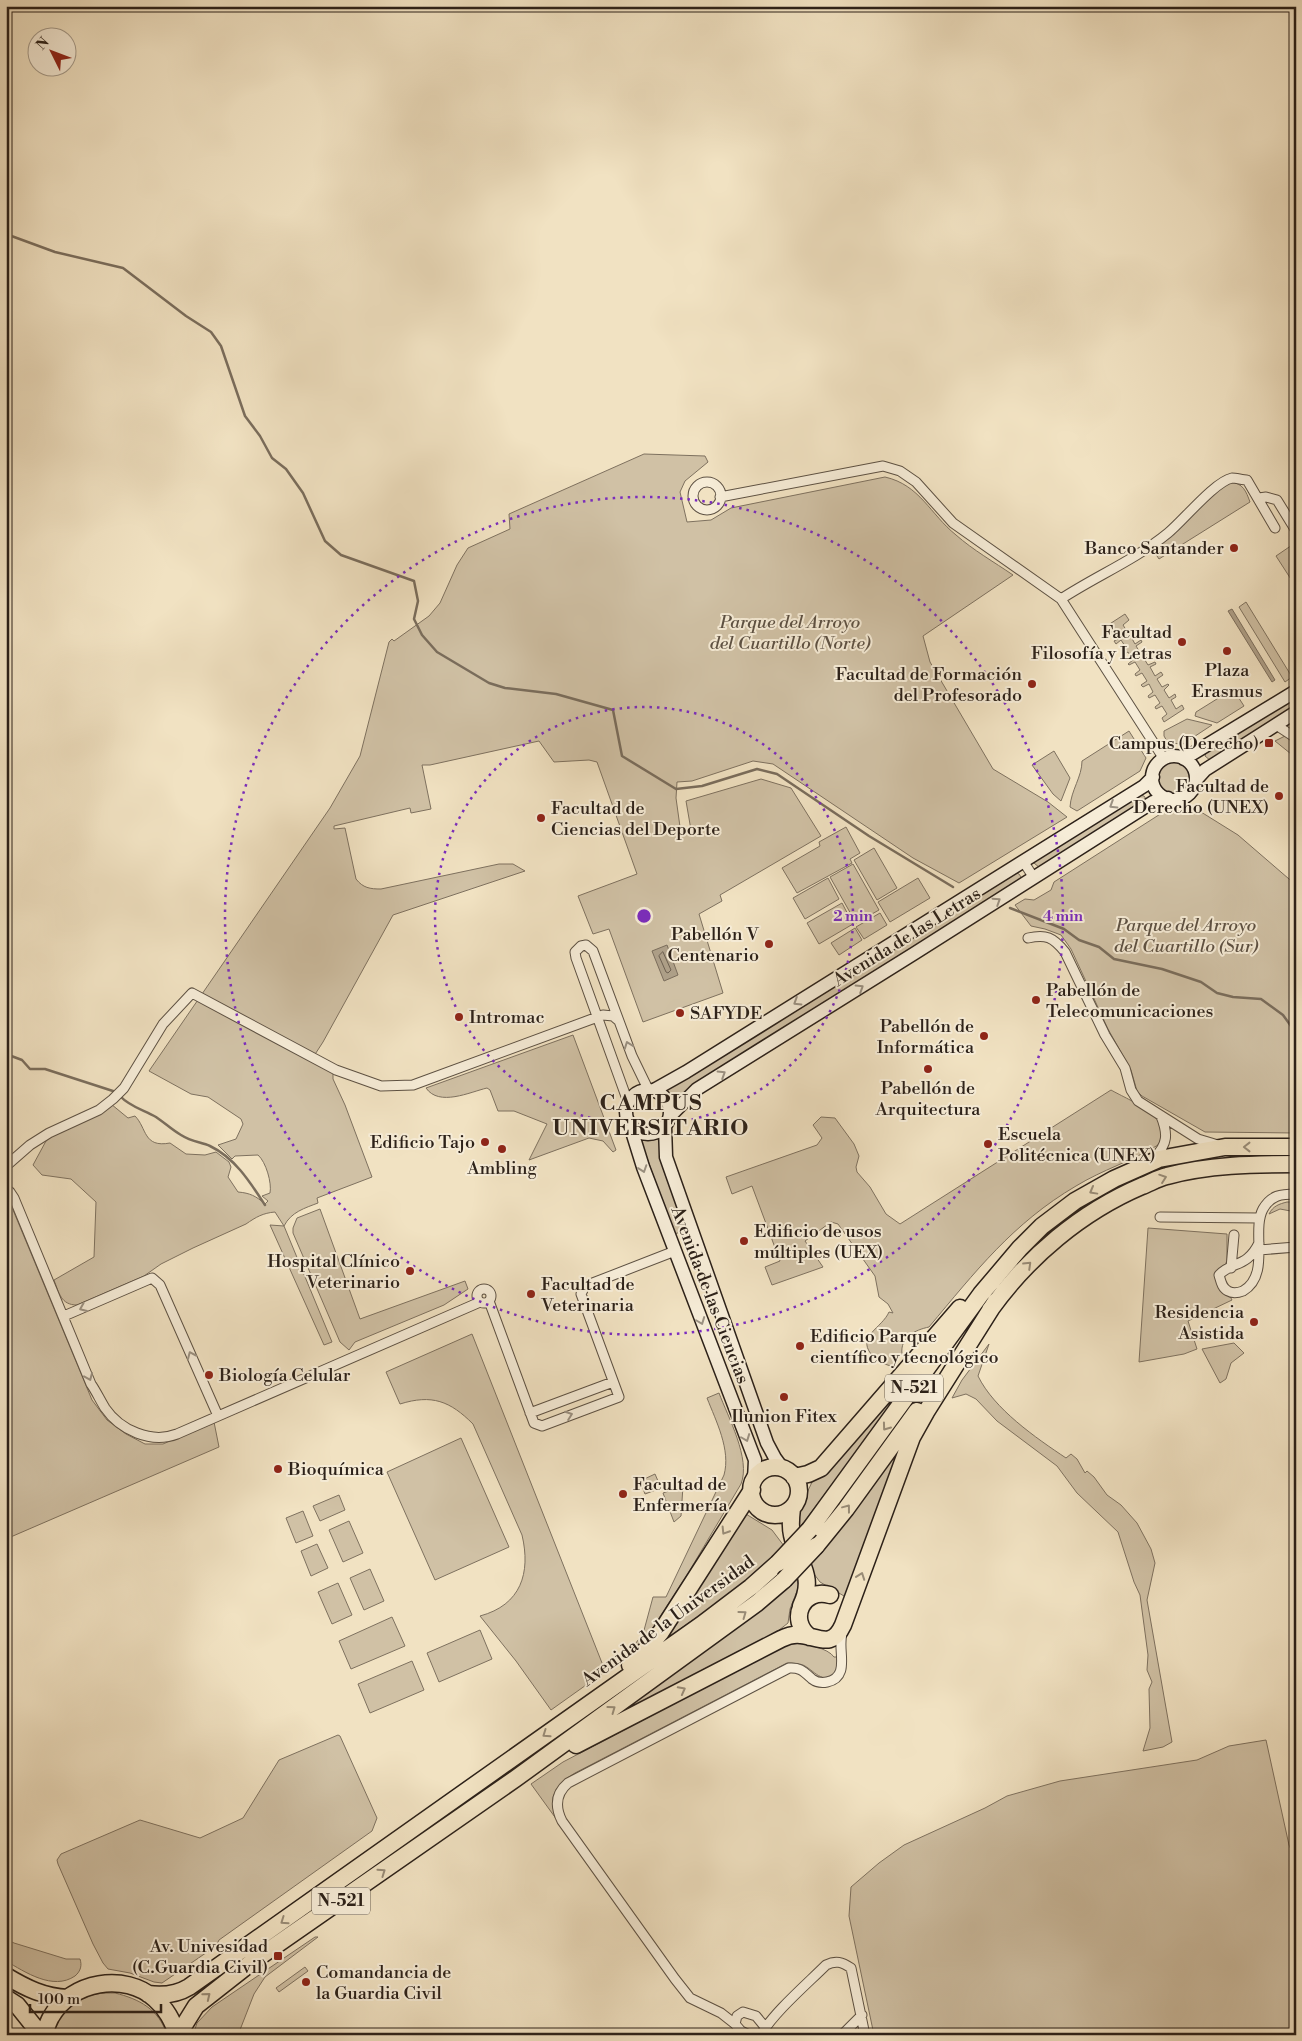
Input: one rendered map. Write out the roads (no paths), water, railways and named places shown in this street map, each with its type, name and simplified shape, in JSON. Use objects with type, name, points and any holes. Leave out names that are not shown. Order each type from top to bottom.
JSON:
[{"type":"highway","name":"Avenida de la Universidad","points":[[148,1994],[162,1996],[183,1991],[189,1987],[702,1626],[751,1588],[778,1564],[810,1529],[981,1294],[1020,1248],[1042,1226],[1075,1201],[1159,1159],[1225,1147],[1296,1147]]},
{"type":"highway","name":"Avenida de la Universidad","points":[[178,2035],[196,2006],[252,1962],[516,1779],[757,1603],[784,1580],[816,1546],[846,1509],[1016,1276],[1064,1233],[1094,1210],[1164,1176],[1190,1170],[1243,1165],[1296,1164]]},
{"type":"highway","points":[[586,1706],[644,1652],[661,1632],[759,1474],[766,1469],[776,1467],[788,1473],[813,1472],[821,1468],[989,1274],[1020,1248]]},
{"type":"highway","points":[[516,1779],[588,1739],[781,1639],[791,1635],[816,1639],[832,1637],[843,1625],[912,1437],[996,1301]]},
{"type":"highway","points":[[753,1485],[756,1505],[763,1512],[773,1515],[783,1514],[792,1508],[799,1492],[788,1473]]},
{"type":"highway","points":[[792,1508],[792,1535],[808,1578],[821,1590],[838,1601],[842,1607],[843,1625]]},
{"type":"highway","points":[[773,1515],[792,1535]]},
{"type":"highway","points":[[808,1578],[806,1595],[798,1616],[802,1630],[816,1639]]},
{"type":"highway","points":[[801,1606],[805,1600],[813,1595],[830,1595]]},
{"type":"highway","points":[[6,1976],[32,1991],[57,1998],[68,1998]]},
{"type":"highway","name":"N-521","points":[[42,2035],[52,2016],[68,1998],[80,1990],[100,1984],[113,1983],[126,1985],[156,1999],[170,2015],[178,2035]]},
{"type":"highway","points":[[6,1998],[17,2005],[42,2035]]},
{"type":"main road","points":[[1184,759],[1296,691]]},
{"type":"main road","points":[[1196,780],[1193,767],[1184,759],[1176,756],[1164,759],[1155,768],[1153,777],[1156,790],[1168,798],[1179,799],[1186,796],[1205,770],[1296,712]]},
{"type":"main road","name":"Avenida de las Letras","points":[[651,1090],[686,1072],[1144,786],[1153,777]]},
{"type":"main road","name":"Avenida de las Letras","points":[[668,1120],[697,1089],[1153,802],[1168,798]]},
{"type":"main road","points":[[651,1090],[663,1094],[667,1099],[670,1105],[668,1120],[658,1132],[644,1134],[635,1130],[629,1122],[626,1112],[628,1102],[636,1093],[651,1090]]},
{"type":"main road","name":"Avenida de las Ciencias","points":[[668,1120],[666,1157],[767,1443],[788,1473]]},
{"type":"main road","name":"Avenida de las Ciencias","points":[[629,1122],[643,1167],[755,1460],[753,1485]]},
{"type":"street","points":[[720,497],[883,466],[900,471],[916,482],[953,523],[1060,599],[1164,759]]},
{"type":"street","points":[[1060,599],[1084,584],[1124,564],[1168,533],[1218,486],[1232,478],[1247,480],[1275,528]]},
{"type":"street","points":[[1259,498],[1266,497],[1277,500],[1296,531]]},
{"type":"street","points":[[1276,725],[1296,738]]},
{"type":"street","points":[[1023,861],[1034,878]]},
{"type":"street","points":[[1028,938],[1040,935],[1056,940],[1065,952],[1105,1035],[1125,1068],[1138,1102],[1198,1138],[1225,1147]]},
{"type":"street","points":[[628,1102],[576,958],[577,949],[584,945],[593,951],[632,1056],[651,1090]]},
{"type":"street","points":[[6,1166],[30,1145],[49,1133],[99,1110],[114,1098],[122,1090],[163,1024],[192,993],[336,1070],[381,1086],[413,1085],[597,1017],[608,1015],[619,1021]]},
{"type":"street","points":[[1150,1163],[1161,1151],[1166,1137],[1166,1128],[1161,1116]]},
{"type":"street","points":[[6,1189],[14,1198],[91,1384],[106,1409],[126,1427],[134,1432],[153,1438],[167,1438],[482,1300],[534,1423],[542,1426],[619,1397],[581,1294],[585,1286],[675,1252]]},
{"type":"street","points":[[1259,1247],[1254,1254],[1240,1264],[1223,1271],[1220,1275],[1221,1284],[1226,1290],[1231,1293],[1239,1293],[1246,1289],[1255,1276],[1259,1247],[1259,1218],[1264,1208],[1271,1199],[1279,1194],[1296,1194]]},
{"type":"street","points":[[1160,1217],[1259,1218]]},
{"type":"street","points":[[1231,1268],[1234,1235]]},
{"type":"street","points":[[1259,1247],[1296,1247]]},
{"type":"street","points":[[64,1316],[152,1278],[160,1285],[218,1416]]},
{"type":"street","points":[[530,1413],[614,1382]]},
{"type":"street","points":[[749,2035],[741,2031],[721,2013],[690,1998],[562,1821],[557,1810],[557,1798],[562,1788],[568,1783],[789,1668],[801,1669],[817,1681],[826,1682],[833,1680],[839,1674],[843,1664],[841,1651],[843,1625]]},
{"type":"street","points":[[816,1639],[841,1651]]},
{"type":"street","points":[[721,2013],[751,2013],[761,2030],[826,1965],[833,1962],[843,1962],[851,1968],[865,2035]]},
{"type":"street","points":[[735,2024],[735,2019],[740,2014]]},
{"type":"street","points":[[842,2035],[862,2014]]},
{"type":"water","points":[[1232,609],[1275,680],[1272,682],[1228,611]]},
{"type":"water","points":[[667,945],[678,975],[664,981],[652,951]]},
{"type":"waterway","points":[[6,234],[55,252],[123,268],[186,316],[211,332],[221,346],[245,416],[260,436],[272,458],[286,469],[303,493],[325,541],[341,555],[414,581],[418,601],[414,619],[422,635],[437,652],[489,683],[505,688],[556,694],[613,710],[622,756],[676,789],[702,786],[757,769],[777,774],[869,836],[953,887]]},
{"type":"waterway","points":[[1010,908],[1064,929],[1079,940],[1099,947],[1114,959],[1162,969],[1201,982],[1217,993],[1233,997],[1261,999],[1283,1015],[1296,1033]]},
{"type":"waterway","points":[[6,1054],[22,1060],[30,1069],[45,1069],[116,1092]]},
{"type":"waterway","points":[[120,1096],[133,1106],[156,1117],[185,1137],[210,1146],[227,1157],[248,1179],[265,1205]]},
{"type":"place","name":"Banco Santander","points":[[1234,548]]},
{"type":"place","name":"Facultad Filosofía y Letras","points":[[1182,642]]},
{"type":"place","name":"Plaza Erasmus","points":[[1227,651]]},
{"type":"place","name":"Facultad de Formación del Profesorado","points":[[1032,684]]},
{"type":"place","name":"Campus (Derecho)","points":[[1269,743]]},
{"type":"place","name":"Facultad de Derecho (UNEX)","points":[[1279,796]]},
{"type":"place","name":"Facultad de Ciencias del Deporte","points":[[541,818]]},
{"type":"place","name":"Pabellón V Centenario","points":[[769,944]]},
{"type":"place","name":"Pabellón de Telecomunicaciones","points":[[1036,1000]]},
{"type":"place","name":"SAFYDE","points":[[680,1013]]},
{"type":"place","name":"Intromac","points":[[459,1017]]},
{"type":"place","name":"Pabellón de Informática","points":[[984,1036]]},
{"type":"place","name":"Pabellón de Arquitectura","points":[[928,1069]]},
{"type":"place","name":"Edificio Tajo","points":[[485,1142]]},
{"type":"place","name":"Escuela Politécnica (UNEX)","points":[[988,1144]]},
{"type":"place","name":"Ambling","points":[[502,1149]]},
{"type":"place","name":"Edificio de usos múltiples (UEX)","points":[[744,1241]]},
{"type":"place","name":"Hospital Clínico Veterinario","points":[[410,1271]]},
{"type":"place","name":"Facultad de Veterinaria","points":[[531,1294]]},
{"type":"place","name":"Residencia Asistida","points":[[1254,1322]]},
{"type":"place","name":"Edificio Parque científico y tecnológico","points":[[800,1346]]},
{"type":"place","name":"Biología Celular","points":[[209,1375]]},
{"type":"place","name":"Ilunion Fitex","points":[[784,1397]]},
{"type":"place","name":"Bioquímica","points":[[278,1469]]},
{"type":"place","name":"Facultad de Enfermería","points":[[623,1494]]},
{"type":"place","name":"Av. Univesidad (C.Guardia Civil)","points":[[278,1956]]},
{"type":"place","name":"Comandancia de la Guardia Civil","points":[[306,1982]]},
{"type":"district","name":"CAMPUS UNIVERSITARIO","points":[[651,1116]]},
{"type":"park label","name":"Parque del Arroyo del Cuartillo (Norte)","points":[[790,632]]},
{"type":"park label","name":"Parque del Arroyo del Cuartillo (Sur)","points":[[1186,935]]}]
